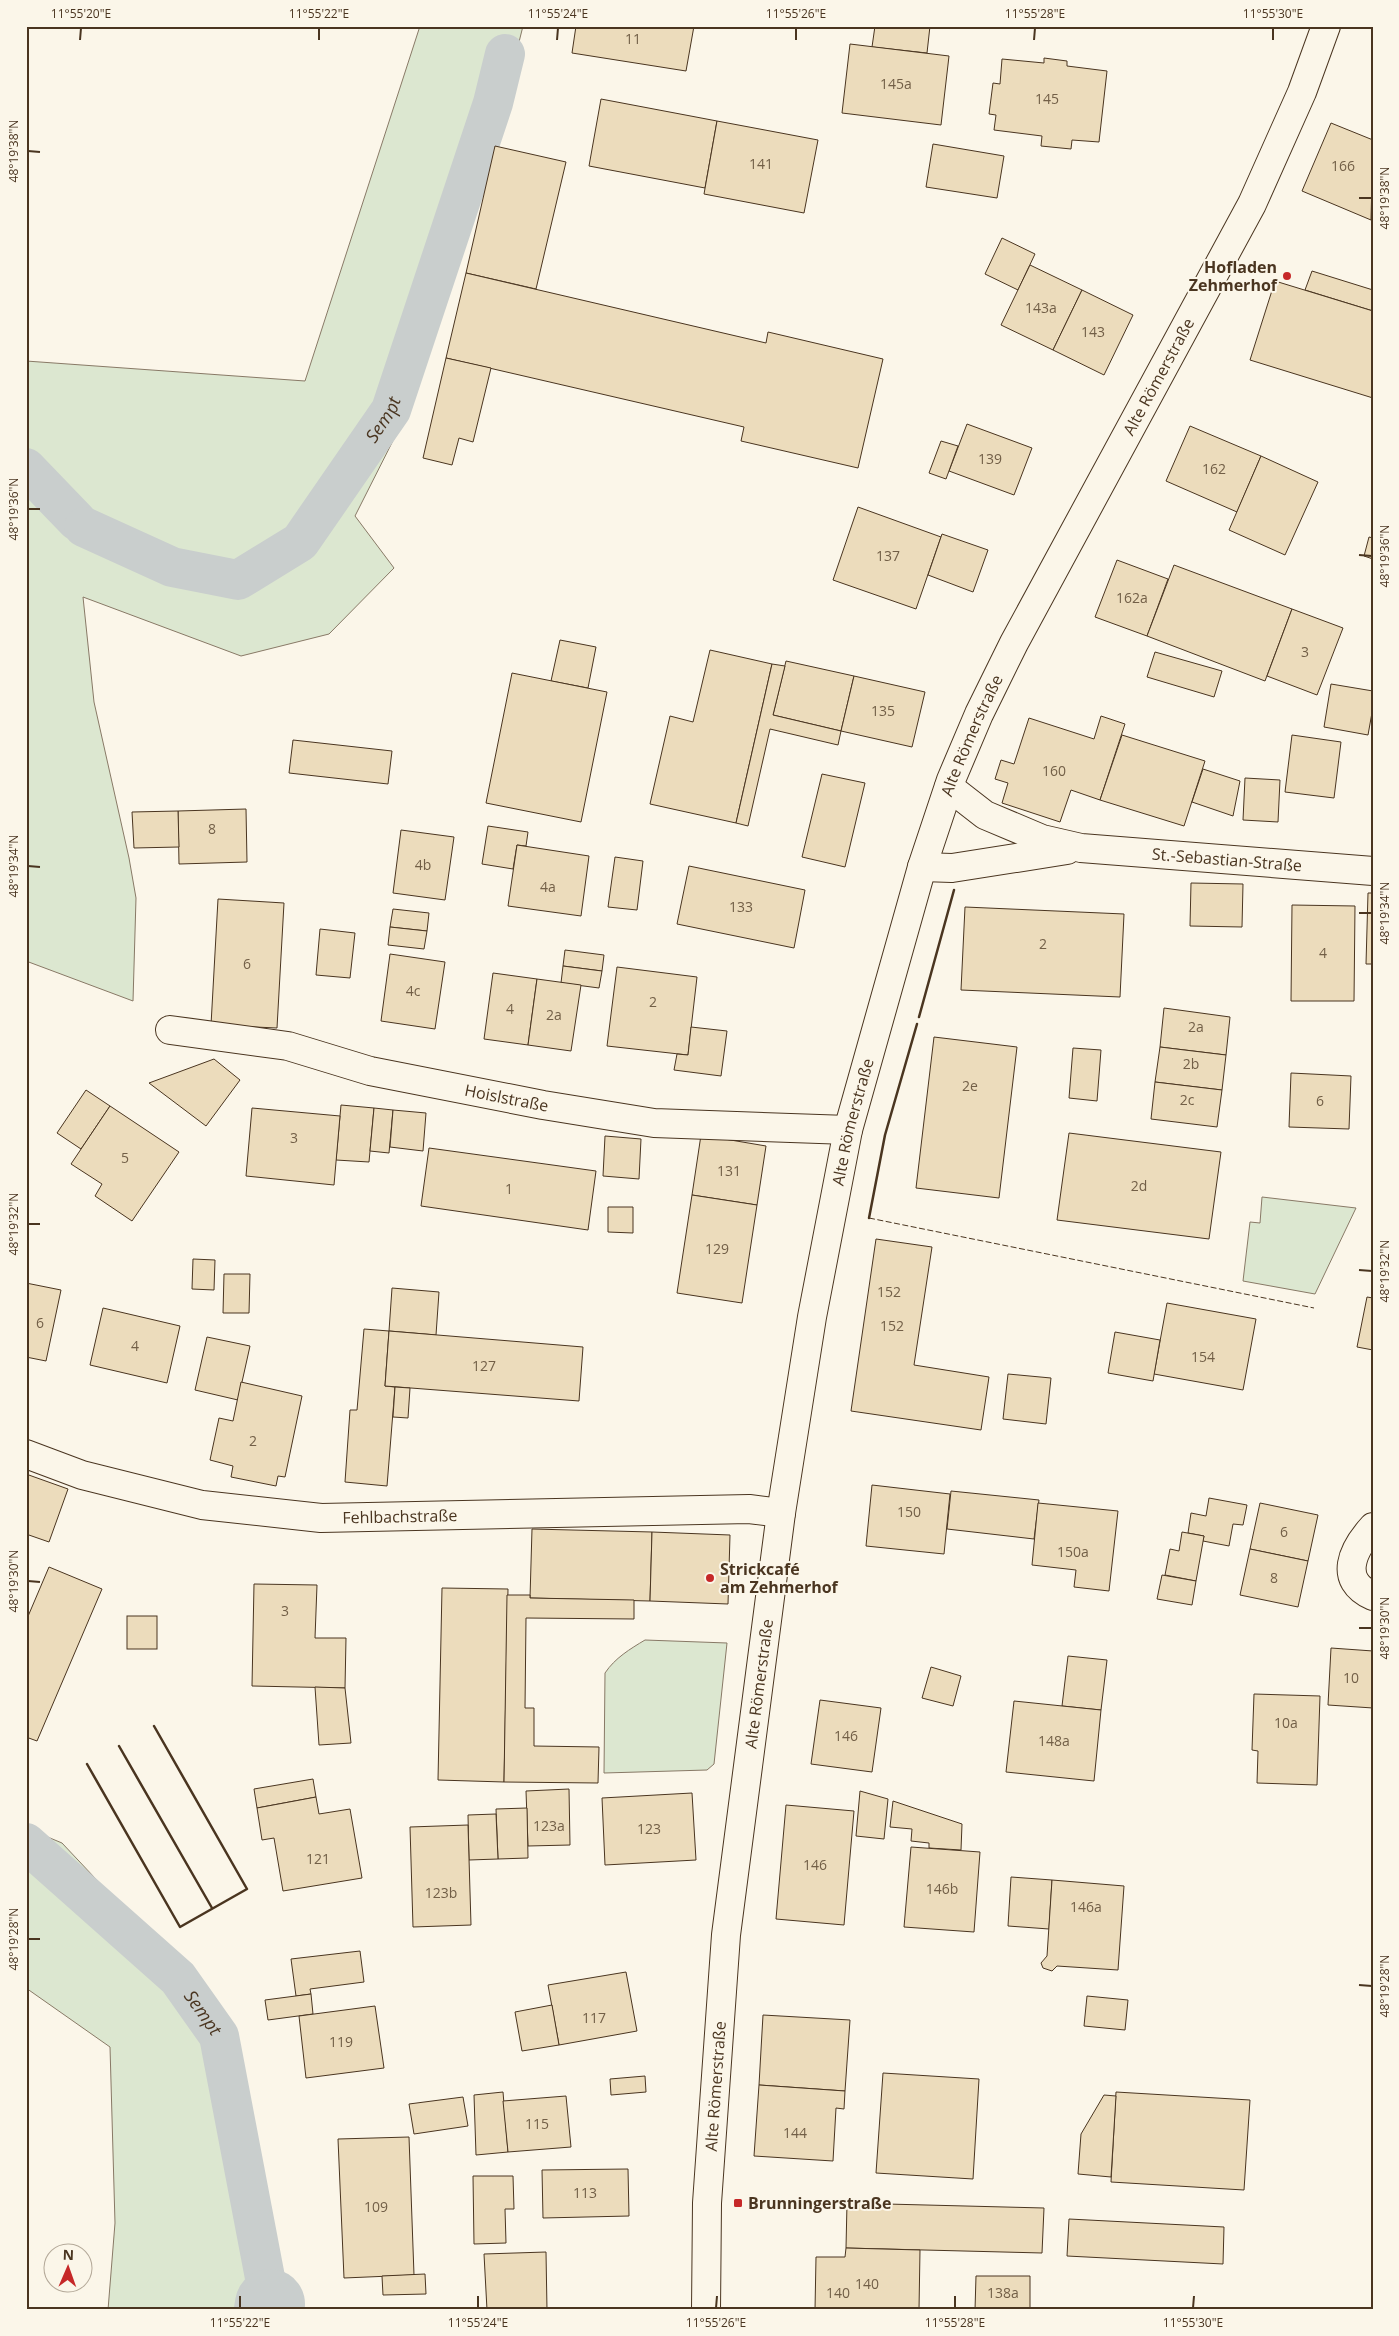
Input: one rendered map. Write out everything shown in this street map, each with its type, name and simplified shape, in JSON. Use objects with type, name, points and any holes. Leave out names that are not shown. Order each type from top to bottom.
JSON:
[{"type":"main road","name":"Alte Römerstraße","points":[[706,2310],[707,2203],[726,1935],[781,1513],[812,1317],[848,1130],[922,867],[949,787],[980,714],[1014,643],[1252,204],[1302,92],[1326,26]]},
{"type":"main road","name":"St.-Sebastian-Straße","points":[[949,787],[985,815],[1042,839],[1081,848],[1373,871]]},
{"type":"main road","name":"St.-Sebastian-Straße","points":[[922,867],[952,868],[1081,848]]},
{"type":"main road","name":"Hoislstraße","points":[[170,1030],[288,1046],[370,1071],[544,1104],[654,1122],[745,1128],[848,1130]]},
{"type":"main road","name":"Fehlbachstraße","points":[[26,1454],[82,1475],[202,1504],[321,1518],[749,1509],[781,1513]]},
{"type":"main road","points":[[1373,1527],[1353,1556],[1351,1576],[1361,1591],[1373,1596]]},
{"type":"green space","points":[[420,26],[523,26],[497,130],[410,407],[355,516],[394,568],[329,634],[241,656],[83,597],[94,702],[129,858],[136,898],[133,1001],[26,961],[26,361],[305,381]]},
{"type":"green space","points":[[1262,1197],[1356,1208],[1315,1294],[1243,1281],[1250,1222],[1260,1223]]},
{"type":"green space","points":[[645,1640],[727,1643],[714,1764],[707,1770],[604,1773],[605,1673],[618,1658]]},
{"type":"green space","points":[[26,1828],[62,1843],[189,1978],[284,2298],[283,2310],[108,2310],[115,2223],[110,2047],[26,1988]]},
{"type":"building","points":[[576,26],[694,26],[686,71],[572,53]]},
{"type":"building","points":[[875,26],[930,26],[927,53],[872,47]]},
{"type":"building","points":[[850,44],[949,56],[941,125],[842,113]]},
{"type":"building","points":[[1044,58],[1067,61],[1067,66],[1107,71],[1099,142],[1072,140],[1071,149],[1041,146],[1042,136],[994,130],[996,115],[989,114],[993,83],[1000,84],[1002,59],[1044,63]]},
{"type":"building","points":[[601,99],[717,121],[705,188],[589,166]]},
{"type":"building","points":[[717,121],[818,140],[804,213],[704,194]]},
{"type":"building","points":[[1331,123],[1373,140],[1371,220],[1302,191]]},
{"type":"building","points":[[933,144],[1004,156],[997,198],[926,187]]},
{"type":"building","points":[[495,146],[566,162],[536,289],[466,273]]},
{"type":"building","points":[[1002,238],[1035,254],[1018,290],[985,274]]},
{"type":"building","points":[[1030,265],[1082,290],[1053,350],[1001,325]]},
{"type":"building","points":[[1312,271],[1373,290],[1373,311],[1305,290]]},
{"type":"building","points":[[466,273],[766,343],[768,332],[883,359],[858,468],[741,441],[744,427],[446,358]]},
{"type":"building","points":[[1275,281],[1373,311],[1373,398],[1250,360]]},
{"type":"building","points":[[1082,290],[1133,315],[1104,375],[1053,350]]},
{"type":"building","points":[[446,358],[491,368],[473,442],[459,438],[452,465],[423,458]]},
{"type":"building","points":[[967,424],[1032,448],[1014,495],[949,471]]},
{"type":"building","points":[[1190,426],[1261,456],[1237,512],[1166,481]]},
{"type":"building","points":[[941,441],[958,446],[946,479],[929,473]]},
{"type":"building","points":[[1261,456],[1318,482],[1285,555],[1229,530]]},
{"type":"building","points":[[858,507],[941,537],[916,609],[833,580]]},
{"type":"building","points":[[942,534],[988,550],[973,592],[928,575]]},
{"type":"building","points":[[1369,537],[1373,538],[1373,559],[1364,556]]},
{"type":"building","points":[[1117,560],[1168,579],[1147,636],[1095,617]]},
{"type":"building","points":[[1174,565],[1292,609],[1265,681],[1147,636]]},
{"type":"building","points":[[1292,609],[1343,628],[1317,695],[1267,676]]},
{"type":"building","points":[[560,640],[596,647],[588,688],[551,681]]},
{"type":"building","points":[[710,650],[772,664],[736,823],[650,804],[670,716],[693,722]]},
{"type":"building","points":[[1155,652],[1222,671],[1214,697],[1147,677]]},
{"type":"building","points":[[786,661],[854,676],[841,731],[773,715]]},
{"type":"building","points":[[772,664],[785,666],[773,715],[841,731],[838,745],[770,729],[748,826],[736,823]]},
{"type":"building","points":[[512,673],[607,692],[581,822],[486,803]]},
{"type":"building","points":[[854,676],[925,692],[912,747],[841,731]]},
{"type":"building","points":[[1331,684],[1373,691],[1373,707],[1368,735],[1324,727]]},
{"type":"building","points":[[1101,716],[1125,724],[1100,800],[1071,790],[1060,822],[1002,803],[1008,783],[995,779],[1001,760],[1014,764],[1029,718],[1094,739]]},
{"type":"building","points":[[1122,735],[1205,761],[1184,826],[1100,800]]},
{"type":"building","points":[[1292,735],[1341,742],[1334,798],[1285,792]]},
{"type":"building","points":[[293,740],[392,751],[388,784],[289,773]]},
{"type":"building","points":[[1203,769],[1240,781],[1233,816],[1192,802]]},
{"type":"building","points":[[822,774],[865,783],[845,867],[802,857]]},
{"type":"building","points":[[1245,778],[1280,780],[1278,822],[1243,820]]},
{"type":"building","points":[[246,809],[247,862],[179,864],[178,811]]},
{"type":"building","points":[[178,811],[179,847],[134,848],[132,812]]},
{"type":"building","points":[[488,826],[528,832],[526,846],[517,845],[513,869],[482,864]]},
{"type":"building","points":[[401,830],[454,837],[445,900],[393,893]]},
{"type":"building","points":[[517,845],[589,856],[581,916],[508,906]]},
{"type":"building","points":[[615,857],[643,861],[637,910],[608,907]]},
{"type":"building","points":[[689,866],[805,890],[794,948],[677,924]]},
{"type":"building","points":[[1191,883],[1243,884],[1242,927],[1190,926]]},
{"type":"building","points":[[1368,893],[1373,893],[1373,964],[1366,964]]},
{"type":"building","points":[[218,899],[284,903],[277,1028],[211,1025]]},
{"type":"building","points":[[1292,905],[1355,906],[1354,1001],[1291,1001]]},
{"type":"building","points":[[965,907],[1124,914],[1120,997],[961,990]]},
{"type":"building","points":[[393,909],[429,913],[427,931],[390,927]]},
{"type":"building","points":[[390,927],[427,931],[424,949],[388,945]]},
{"type":"building","points":[[320,929],[355,933],[350,978],[316,975]]},
{"type":"building","points":[[565,950],[604,955],[602,971],[563,966]]},
{"type":"building","points":[[390,954],[445,962],[435,1029],[381,1021]]},
{"type":"building","points":[[563,966],[602,971],[599,988],[561,983]]},
{"type":"building","points":[[617,967],[697,977],[688,1055],[607,1046]]},
{"type":"building","points":[[493,973],[537,979],[528,1045],[484,1039]]},
{"type":"building","points":[[537,979],[581,985],[571,1051],[528,1045]]},
{"type":"building","points":[[1164,1008],[1230,1017],[1226,1055],[1160,1047]]},
{"type":"building","points":[[691,1027],[727,1031],[721,1076],[674,1070],[677,1054],[688,1055]]},
{"type":"building","points":[[934,1037],[1017,1047],[999,1198],[916,1188]]},
{"type":"building","points":[[1160,1047],[1226,1055],[1222,1090],[1155,1082]]},
{"type":"building","points":[[1073,1048],[1101,1050],[1097,1101],[1069,1098]]},
{"type":"building","points":[[214,1059],[240,1080],[206,1126],[149,1083]]},
{"type":"building","points":[[1291,1073],[1351,1076],[1349,1129],[1289,1127]]},
{"type":"building","points":[[1155,1082],[1222,1090],[1217,1127],[1151,1119]]},
{"type":"building","points":[[86,1090],[110,1106],[81,1149],[57,1133]]},
{"type":"building","points":[[341,1105],[374,1108],[369,1162],[336,1160]]},
{"type":"building","points":[[110,1106],[179,1152],[132,1221],[95,1196],[102,1184],[71,1164]]},
{"type":"building","points":[[252,1108],[340,1116],[334,1185],[246,1176]]},
{"type":"building","points":[[374,1108],[393,1110],[389,1153],[370,1151]]},
{"type":"building","points":[[393,1110],[426,1113],[423,1151],[390,1147]]},
{"type":"building","points":[[1069,1133],[1221,1152],[1209,1239],[1057,1220]]},
{"type":"building","points":[[701,1135],[766,1146],[757,1205],[692,1195]]},
{"type":"building","points":[[605,1136],[641,1139],[639,1179],[603,1176]]},
{"type":"building","points":[[429,1148],[596,1171],[588,1230],[421,1206]]},
{"type":"building","points":[[692,1195],[757,1205],[742,1303],[677,1293]]},
{"type":"building","points":[[608,1207],[633,1207],[633,1233],[608,1232]]},
{"type":"building","points":[[876,1239],[932,1247],[914,1365],[989,1377],[981,1430],[851,1411]]},
{"type":"building","points":[[193,1259],[215,1260],[214,1290],[192,1289]]},
{"type":"building","points":[[224,1274],[250,1274],[249,1313],[223,1313]]},
{"type":"building","points":[[26,1283],[61,1290],[46,1361],[26,1357]]},
{"type":"building","points":[[392,1288],[439,1292],[436,1335],[389,1331]]},
{"type":"building","points":[[1367,1297],[1373,1298],[1373,1350],[1357,1347]]},
{"type":"building","points":[[1167,1303],[1256,1319],[1243,1390],[1154,1374]]},
{"type":"building","points":[[103,1308],[180,1326],[167,1383],[90,1365]]},
{"type":"building","points":[[364,1329],[389,1331],[385,1386],[395,1387],[387,1486],[345,1482],[350,1410],[357,1410]]},
{"type":"building","points":[[389,1331],[583,1347],[579,1401],[385,1386]]},
{"type":"building","points":[[1115,1332],[1160,1340],[1153,1381],[1108,1373]]},
{"type":"building","points":[[207,1337],[250,1346],[238,1400],[195,1390]]},
{"type":"building","points":[[1008,1374],[1051,1378],[1046,1424],[1003,1419]]},
{"type":"building","points":[[241,1382],[302,1396],[285,1477],[278,1476],[276,1486],[231,1477],[233,1466],[210,1460],[219,1418],[233,1421]]},
{"type":"building","points":[[395,1387],[410,1388],[408,1418],[393,1417]]},
{"type":"building","points":[[26,1474],[68,1489],[49,1542],[26,1534]]},
{"type":"building","points":[[872,1485],[950,1494],[944,1554],[866,1546]]},
{"type":"building","points":[[951,1491],[1039,1500],[1034,1539],[947,1529]]},
{"type":"building","points":[[1209,1498],[1247,1505],[1243,1525],[1233,1524],[1229,1546],[1203,1541],[1204,1536],[1188,1533],[1191,1513],[1206,1516]]},
{"type":"building","points":[[1038,1503],[1118,1511],[1109,1591],[1074,1587],[1076,1570],[1032,1565]]},
{"type":"building","points":[[1260,1503],[1318,1515],[1308,1561],[1250,1549]]},
{"type":"building","points":[[532,1529],[652,1532],[650,1601],[530,1598]]},
{"type":"building","points":[[652,1532],[730,1535],[728,1604],[650,1601]]},
{"type":"building","points":[[1182,1532],[1204,1536],[1196,1581],[1165,1575],[1170,1549],[1179,1551]]},
{"type":"building","points":[[1250,1549],[1308,1561],[1298,1607],[1240,1595]]},
{"type":"building","points":[[49,1567],[102,1589],[37,1741],[26,1737],[26,1621]]},
{"type":"building","points":[[1162,1575],[1196,1581],[1192,1605],[1157,1599]]},
{"type":"building","points":[[254,1584],[317,1585],[315,1638],[346,1638],[345,1688],[252,1686]]},
{"type":"building","points":[[442,1588],[508,1589],[504,1782],[438,1780]]},
{"type":"building","points":[[507,1595],[530,1595],[530,1598],[634,1600],[634,1619],[526,1618],[525,1708],[534,1708],[534,1746],[599,1747],[598,1783],[504,1782]]},
{"type":"building","points":[[127,1616],[157,1616],[157,1649],[127,1649]]},
{"type":"building","points":[[1331,1648],[1373,1651],[1373,1708],[1328,1705]]},
{"type":"building","points":[[1068,1656],[1107,1660],[1101,1710],[1062,1706]]},
{"type":"building","points":[[931,1667],[961,1676],[953,1706],[922,1698]]},
{"type":"building","points":[[315,1687],[345,1688],[351,1743],[319,1745]]},
{"type":"building","points":[[1254,1694],[1320,1696],[1317,1785],[1257,1783],[1258,1751],[1252,1750]]},
{"type":"building","points":[[820,1700],[881,1708],[872,1772],[811,1764]]},
{"type":"building","points":[[1014,1701],[1101,1710],[1094,1781],[1006,1772]]},
{"type":"building","points":[[313,1779],[316,1797],[257,1808],[254,1789]]},
{"type":"building","points":[[569,1789],[570,1845],[528,1846],[526,1791]]},
{"type":"building","points":[[860,1791],[888,1799],[884,1839],[856,1836]]},
{"type":"building","points":[[692,1793],[696,1860],[605,1865],[602,1798]]},
{"type":"building","points":[[316,1797],[319,1814],[350,1809],[362,1878],[283,1891],[274,1838],[262,1840],[257,1808]]},
{"type":"building","points":[[893,1801],[962,1824],[961,1850],[929,1848],[929,1843],[911,1841],[912,1829],[890,1827]]},
{"type":"building","points":[[786,1805],[854,1811],[844,1925],[776,1919]]},
{"type":"building","points":[[527,1808],[528,1858],[498,1859],[496,1809]]},
{"type":"building","points":[[496,1814],[498,1859],[469,1860],[468,1815]]},
{"type":"building","points":[[468,1825],[471,1925],[413,1927],[410,1827]]},
{"type":"building","points":[[911,1847],[980,1852],[974,1932],[904,1927]]},
{"type":"building","points":[[1011,1877],[1052,1880],[1049,1929],[1008,1926]]},
{"type":"building","points":[[1052,1880],[1124,1886],[1118,1970],[1057,1966],[1052,1971],[1043,1968],[1041,1963],[1047,1956]]},
{"type":"building","points":[[360,1951],[364,1982],[310,1989],[311,1994],[296,1996],[291,1959]]},
{"type":"building","points":[[626,1972],[637,2031],[559,2045],[548,1985]]},
{"type":"building","points":[[311,1994],[313,2014],[268,2020],[265,2000]]},
{"type":"building","points":[[1087,1996],[1128,2000],[1125,2030],[1084,2026]]},
{"type":"building","points":[[552,2005],[559,2045],[522,2051],[515,2012]]},
{"type":"building","points":[[375,2006],[384,2068],[306,2078],[299,2016]]},
{"type":"building","points":[[763,2015],[850,2020],[845,2091],[759,2085]]},
{"type":"building","points":[[883,2073],[979,2079],[973,2179],[876,2173]]},
{"type":"building","points":[[645,2076],[646,2092],[611,2095],[610,2079]]},
{"type":"building","points":[[759,2085],[845,2091],[844,2109],[836,2108],[833,2161],[754,2156]]},
{"type":"building","points":[[503,2092],[508,2152],[476,2155],[474,2095]]},
{"type":"building","points":[[1116,2092],[1250,2100],[1244,2190],[1111,2182]]},
{"type":"building","points":[[1104,2095],[1116,2096],[1111,2177],[1078,2174],[1081,2134]]},
{"type":"building","points":[[566,2096],[571,2147],[508,2152],[503,2101]]},
{"type":"building","points":[[463,2097],[468,2126],[414,2134],[409,2104]]},
{"type":"building","points":[[409,2137],[414,2275],[344,2278],[338,2139]]},
{"type":"building","points":[[628,2169],[629,2216],[543,2218],[542,2170]]},
{"type":"building","points":[[473,2176],[513,2176],[514,2209],[505,2209],[506,2243],[474,2244]]},
{"type":"building","points":[[847,2203],[1044,2208],[1042,2253],[846,2248]]},
{"type":"building","points":[[1069,2219],[1224,2227],[1223,2264],[1067,2256]]},
{"type":"building","points":[[846,2248],[920,2250],[919,2310],[815,2310],[816,2257],[845,2257]]},
{"type":"building","points":[[546,2252],[547,2310],[487,2310],[484,2254]]},
{"type":"building","points":[[425,2274],[426,2294],[383,2295],[382,2276]]},
{"type":"building","points":[[976,2276],[1030,2276],[1030,2310],[975,2310]]},
{"type":"waterway","name":"Sempt","points":[[84,527],[172,567],[238,580],[300,542],[391,410],[493,103],[505,54]]},
{"type":"waterway","name":"Sempt","points":[[26,468],[77,521]]},
{"type":"waterway","name":"Sempt","points":[[26,1843],[178,1978],[219,2036],[270,2304],[268,2310]]},
{"type":"waterway","name":"Sempt","points":[[269,2310],[270,2304]]},
{"type":"fence","points":[[869,1218],[1314,1308]]},
{"type":"wall","points":[[919,1017],[954,890]]},
{"type":"wall","points":[[869,1218],[885,1135],[917,1024]]},
{"type":"wall","points":[[87,1764],[180,1927],[247,1889],[154,1726]]},
{"type":"wall","points":[[119,1746],[212,1908]]},
{"type":"place","name":"Hofladen Zehmerhof","points":[[1287,276]]},
{"type":"place","name":"Strickcafé am Zehmerhof","points":[[710,1578]]},
{"type":"place","name":"Brunningerstraße","points":[[738,2203]]}]
